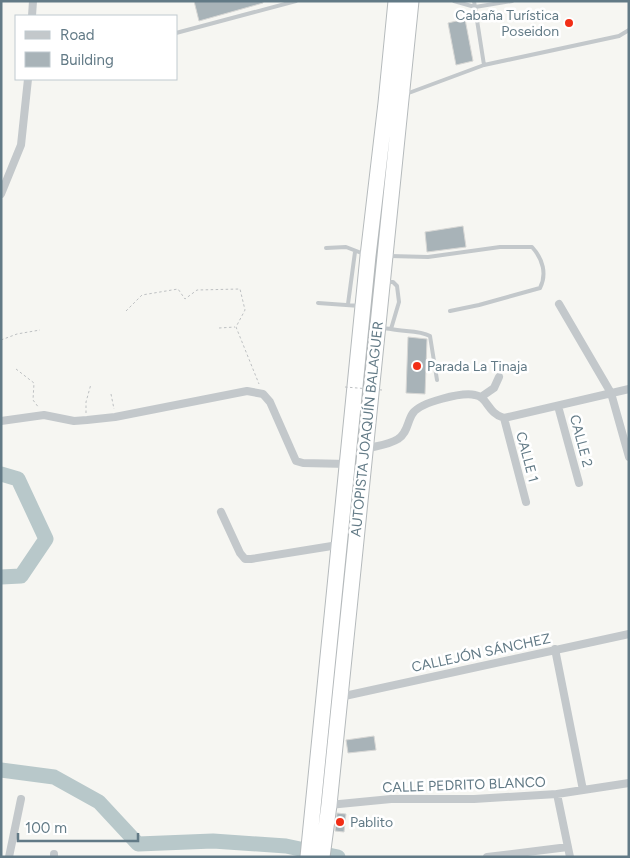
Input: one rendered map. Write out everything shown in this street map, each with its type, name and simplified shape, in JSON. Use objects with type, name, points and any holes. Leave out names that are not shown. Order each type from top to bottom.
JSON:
[{"type":"highway","name":"AUTOPISTA JOAQUÍN BALAGUER","points":[[308,857],[338,545],[348,464],[356,305],[362,254],[386,103],[396,1]]},
{"type":"highway","name":"AUTOPISTA JOAQUÍN BALAGUER","points":[[322,857],[329,805],[365,449],[384,328],[379,308],[411,1]]},
{"type":"street","points":[[32,15],[33,1]]},
{"type":"street","points":[[1,194],[21,145],[28,80]]},
{"type":"street","points":[[559,304],[611,393],[629,457]]},
{"type":"street","points":[[480,397],[494,388],[499,378]]},
{"type":"street","points":[[365,449],[400,438],[405,432],[412,415],[421,406],[431,402],[467,395],[480,397],[496,416],[504,418],[629,389]]},
{"type":"street","points":[[1,421],[44,415],[74,420],[115,417],[247,391],[263,394],[270,402],[296,461],[303,463],[348,464]]},
{"type":"street","name":"CALLE 2","points":[[558,406],[579,483]]},
{"type":"street","name":"CALLE 1","points":[[504,418],[526,502]]},
{"type":"street","points":[[221,512],[240,554],[245,558],[251,559],[338,545]]},
{"type":"street","points":[[627,634],[629,644]]},
{"type":"street","name":"CALLEJÓN SÁNCHEZ","points":[[340,696],[627,634]]},
{"type":"street","points":[[555,649],[583,790]]},
{"type":"street","name":"CALLE PEDRITO BLANCO","points":[[329,805],[391,799],[474,799],[557,794],[629,783]]},
{"type":"street","points":[[557,794],[570,857]]},
{"type":"street","points":[[9,857],[21,799]]},
{"type":"street","points":[[487,857],[516,855],[568,847]]},
{"type":"lane","points":[[178,32],[296,1]]},
{"type":"lane","points":[[454,1],[475,7],[512,1]]},
{"type":"lane","points":[[474,1],[484,65]]},
{"type":"lane","points":[[401,96],[484,65],[613,38],[629,30]]},
{"type":"lane","points":[[326,248],[346,247],[362,254]]},
{"type":"lane","points":[[385,256],[428,257],[500,247],[532,247],[538,253],[544,274],[540,288],[450,311]]},
{"type":"lane","points":[[383,281],[395,283],[399,290],[399,302],[384,328],[403,332],[424,333],[430,336],[437,380]]},
{"type":"lane","points":[[318,303],[379,308]]},
{"type":"path","points":[[126,311],[142,295],[178,290],[185,299],[197,290],[240,289],[245,310],[236,327],[263,394]]},
{"type":"path","points":[[218,328],[236,327]]},
{"type":"path","points":[[1,340],[18,334],[40,330]]},
{"type":"path","points":[[16,369],[34,383],[33,400],[44,415]]},
{"type":"path","points":[[87,420],[86,402],[92,384]]},
{"type":"path","points":[[345,387],[382,390]]},
{"type":"path","points":[[111,394],[115,417]]},
{"type":"building","points":[[194,1],[263,1],[263,3],[199,21]]},
{"type":"building","points":[[465,19],[473,61],[456,65],[448,23]]},
{"type":"building","points":[[463,226],[466,247],[427,252],[425,232]]},
{"type":"building","name":"Parada La Tinaja","points":[[408,337],[427,339],[425,394],[406,393]]},
{"type":"building","points":[[374,736],[376,750],[348,753],[346,740]]},
{"type":"building","name":"Pablito","points":[[337,813],[346,814],[344,832],[335,831]]},
{"type":"waterway","points":[[1,474],[18,479],[46,539],[21,576],[1,577]]},
{"type":"waterway","points":[[1,770],[54,777],[99,802],[138,844],[213,841],[286,846],[338,857]]},
{"type":"place","name":"Cabaña Turística Poseidon","points":[[569,23]]},
{"type":"place","name":"Parada La Tinaja","points":[[417,366]]},
{"type":"place","name":"Pablito","points":[[340,822]]}]
